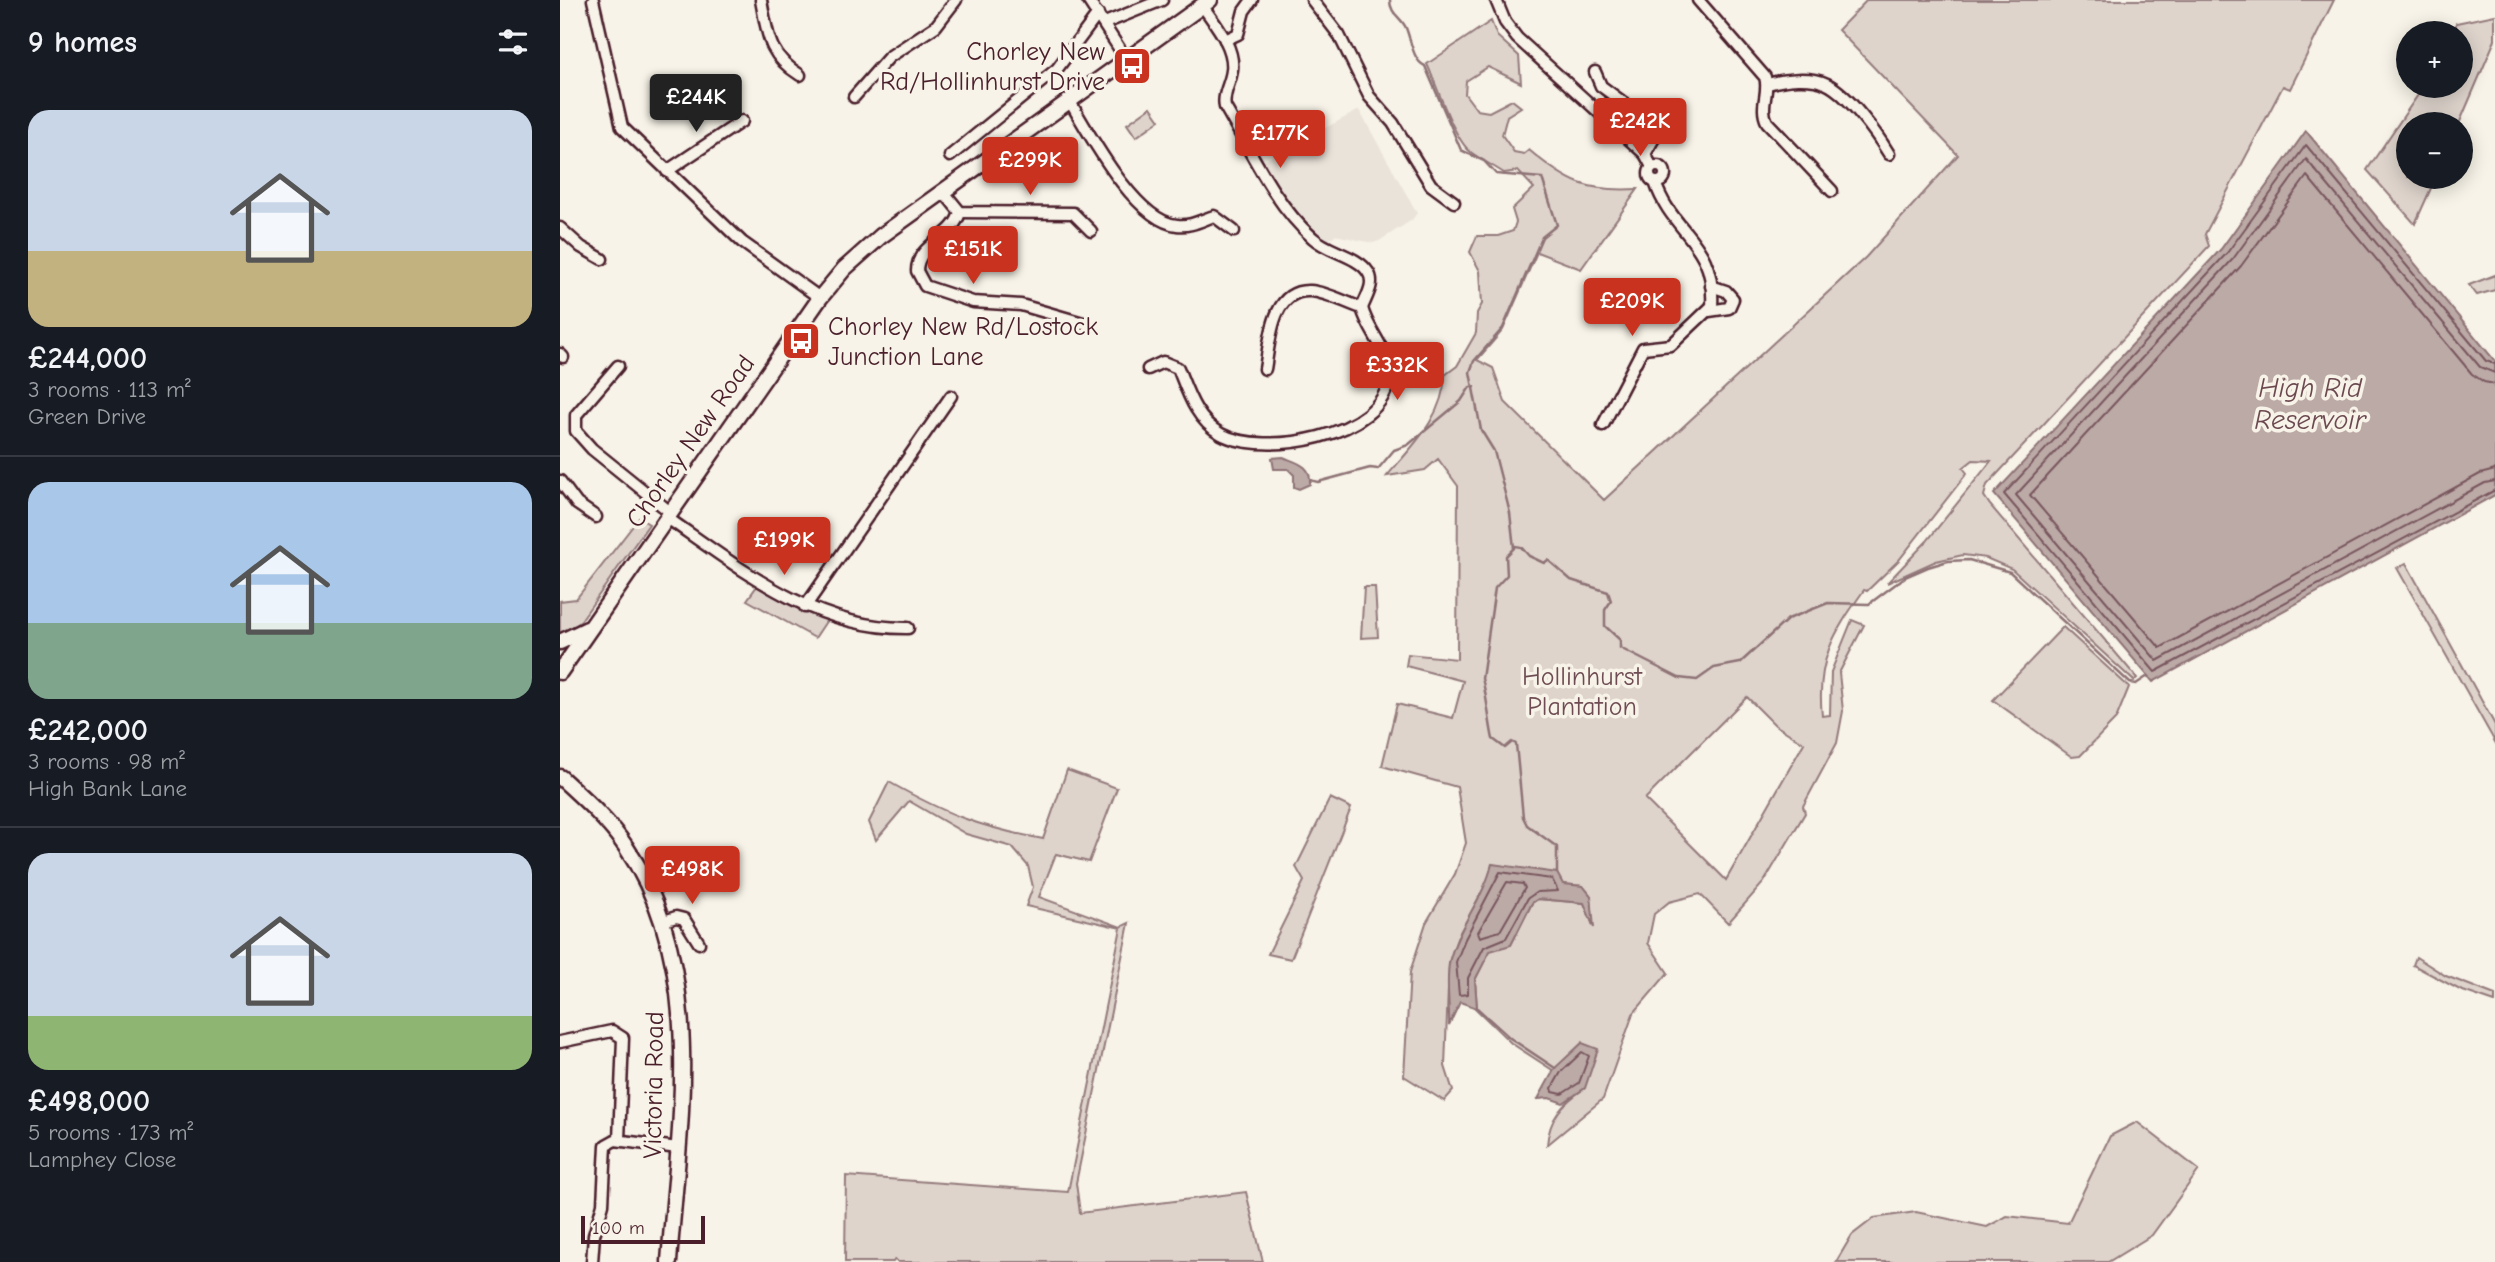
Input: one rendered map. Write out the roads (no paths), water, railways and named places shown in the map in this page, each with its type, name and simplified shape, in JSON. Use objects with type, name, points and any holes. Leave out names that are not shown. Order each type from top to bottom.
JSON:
[{"type":"highway","name":"Chorley New Road","points":[[563,664],[593,625],[820,298],[864,250],[1206,3]]},
{"type":"highway","points":[[560,642],[593,625]]},
{"type":"highway","name":"Victoria Road","points":[[560,777],[627,848],[661,922],[680,1008],[682,1044],[678,1148],[669,1262]]},
{"type":"street","points":[[593,0],[618,120],[667,172],[742,242],[820,298]]},
{"type":"street","points":[[761,0],[773,52],[782,64],[800,75]]},
{"type":"street","points":[[842,91],[855,99],[889,57],[936,26],[956,0]]},
{"type":"street","points":[[1088,0],[1126,59]]},
{"type":"street","points":[[1105,23],[1162,0]]},
{"type":"street","points":[[1225,40],[1238,34],[1244,12],[1252,0]]},
{"type":"street","points":[[1312,0],[1339,35],[1369,96],[1393,123],[1431,185],[1454,202]]},
{"type":"street","points":[[1496,0],[1505,22],[1517,38],[1645,154],[1652,167],[1660,166],[1665,172],[1663,179],[1655,182],[1660,196],[1673,216],[1702,251],[1711,286],[1709,311]]},
{"type":"street","points":[[1698,0],[1765,77],[1768,84],[1763,108],[1767,122],[1832,191]]},
{"type":"street","points":[[1148,369],[1163,362],[1178,368],[1195,409],[1215,429],[1232,438],[1251,443],[1326,436],[1362,419],[1379,402],[1388,384],[1388,363],[1362,308],[1371,284],[1369,273],[1362,265],[1314,240],[1294,220],[1225,107],[1224,98],[1233,67],[1225,40],[1206,3]]},
{"type":"street","points":[[950,156],[956,145],[1057,69],[1098,14]]},
{"type":"street","points":[[1595,72],[1601,86],[1655,126],[1654,141],[1645,154]]},
{"type":"street","points":[[1768,84],[1811,80],[1829,85],[1872,128],[1889,154]]},
{"type":"street","points":[[1069,100],[1113,173],[1162,220],[1184,225],[1216,216],[1234,231]]},
{"type":"street","points":[[667,172],[742,121]]},
{"type":"street","points":[[943,191],[960,212]]},
{"type":"street","points":[[960,212],[1073,213],[1091,231]]},
{"type":"street","points":[[960,212],[953,228],[920,258],[917,271],[925,286],[974,302],[1020,305],[1083,323]]},
{"type":"street","points":[[560,228],[581,247],[604,260]]},
{"type":"street","points":[[1603,425],[1643,348],[1671,345],[1709,311],[1729,308],[1733,299],[1726,291],[1711,286]]},
{"type":"street","points":[[1265,369],[1276,313],[1290,298],[1309,291],[1362,308]]},
{"type":"street","points":[[618,366],[576,415],[576,430],[592,449],[668,515],[754,578],[805,607],[855,624],[908,628]]},
{"type":"street","points":[[805,607],[951,396]]},
{"type":"street","points":[[560,481],[577,504],[598,518]]},
{"type":"street","points":[[661,922],[676,917],[684,919],[699,944]]},
{"type":"street","points":[[560,1042],[612,1031],[623,1038],[619,1140]]},
{"type":"street","points":[[592,1262],[594,1235],[603,1204],[604,1148],[612,1140],[619,1140],[678,1148]]},
{"type":"water","name":"High Rid Reservoir","points":[[2306,131],[2495,361],[2495,495],[2153,682],[1994,494],[2221,249]]},
{"type":"water","points":[[1283,457],[1306,469],[1310,484],[1299,489],[1294,487],[1294,475],[1288,469],[1274,469],[1272,458]]},
{"type":"water","points":[[1492,864],[1557,873],[1563,884],[1583,886],[1591,896],[1594,928],[1584,903],[1538,899],[1532,903],[1511,945],[1490,951],[1475,980],[1477,1008],[1460,1002],[1449,1025],[1450,959]]},
{"type":"water","points":[[1582,1043],[1598,1049],[1585,1088],[1563,1103],[1549,1098],[1538,1099],[1555,1068]]},
{"type":"waterway","points":[[1390,0],[1392,9],[1406,28],[1415,55],[1425,66],[1461,150],[1484,161],[1496,174],[1542,178],[1557,225],[1542,237],[1503,328],[1474,361],[1470,372],[1481,430],[1494,451],[1510,513],[1514,548],[1506,556],[1507,575],[1495,588],[1482,679],[1493,739],[1505,748],[1512,742],[1516,744],[1523,817],[1527,825],[1557,847],[1557,873]]},
{"type":"waterway","points":[[1310,480],[1318,482],[1370,468],[1378,469],[1394,450],[1408,445],[1461,401],[1470,387],[1475,387]]},
{"type":"waterway","points":[[1515,546],[1521,547],[1529,556],[1544,563],[1548,560],[1571,580],[1608,592],[1611,601],[1605,610],[1605,626],[1620,640],[1620,648],[1679,678],[1697,680],[1714,668],[1740,663],[1788,619],[1828,603],[1869,604],[1905,577],[1948,561],[1969,560],[2010,572],[2130,683],[2136,684],[2148,676]]},
{"type":"waterway","points":[[1477,1008],[1510,1038],[1555,1068]]},
{"type":"place","name":"Chorley New Rd/Hollinhurst Drive","points":[[1132,66]]},
{"type":"place","name":"Chorley New Rd/Lostock Junction Lane","points":[[801,341]]},
{"type":"park label","name":"Hollinhurst Plantation","points":[[1582,691]]}]
